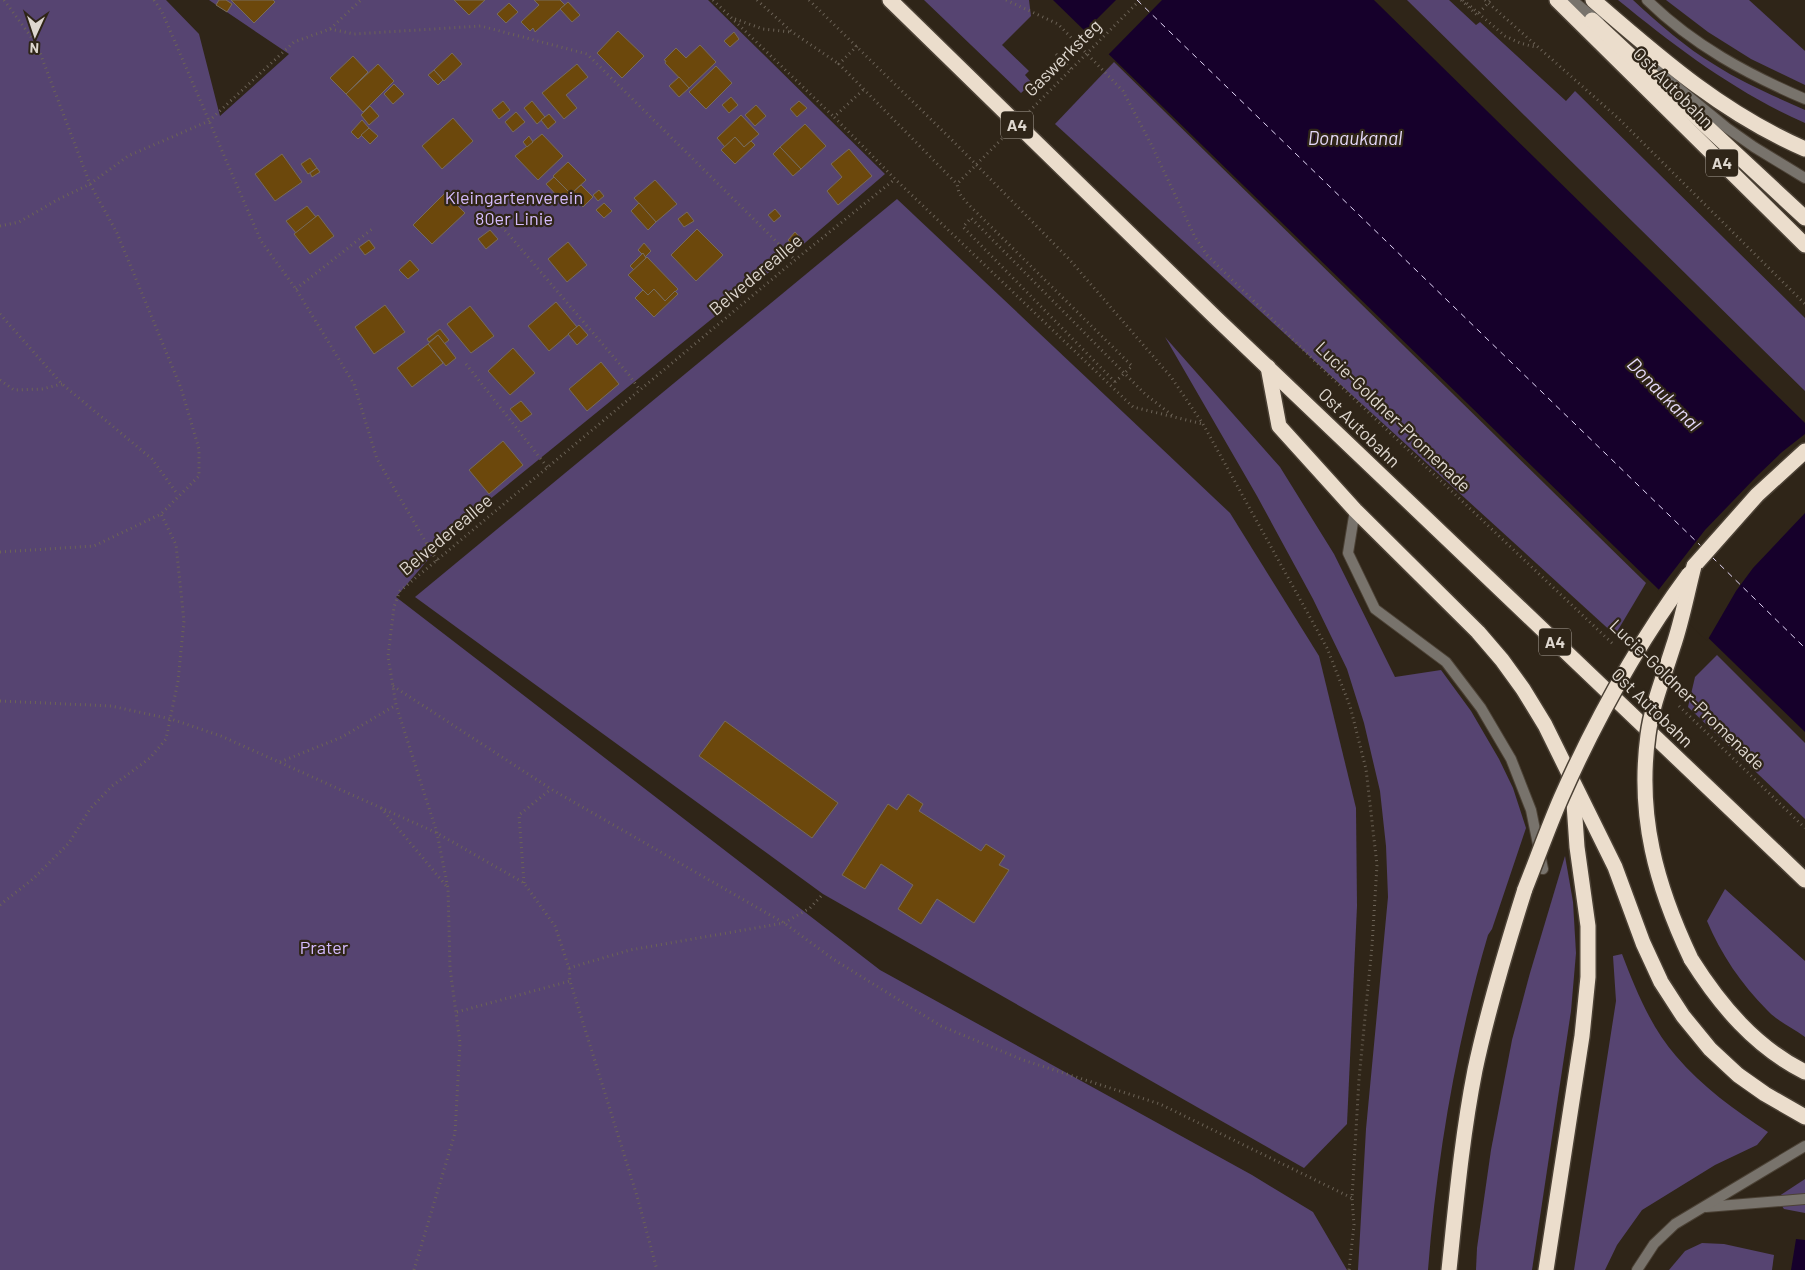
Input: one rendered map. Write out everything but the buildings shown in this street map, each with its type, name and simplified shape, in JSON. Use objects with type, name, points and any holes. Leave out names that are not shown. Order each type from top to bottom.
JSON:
[{"type":"highway","name":"Ost Autobahn","points":[[890,0],[1141,246],[1805,880]]},
{"type":"highway","name":"Ost Autobahn","points":[[1558,0],[1805,246]]},
{"type":"highway","points":[[1571,0],[1805,218]]},
{"type":"highway","points":[[1593,0],[1689,82],[1732,111],[1805,149]]},
{"type":"highway","points":[[1268,367],[1279,426],[1355,510],[1478,632],[1523,689],[1573,782],[1615,867],[1643,943],[1661,982],[1683,1016],[1710,1049],[1738,1075],[1765,1094],[1805,1117]]},
{"type":"highway","points":[[1449,1270],[1460,1158],[1476,1069],[1501,967],[1525,890],[1561,798],[1592,731],[1642,642],[1694,566],[1757,495],[1805,451]]},
{"type":"highway","points":[[1694,566],[1674,646],[1648,733],[1645,774],[1646,816],[1652,851],[1673,921],[1691,959],[1711,990],[1737,1022],[1766,1048],[1805,1072]]},
{"type":"highway","points":[[1546,1270],[1582,1036],[1588,976],[1588,926],[1576,847],[1573,782]]},
{"type":"lane","points":[[1571,0],[1727,128],[1805,178]]},
{"type":"lane","points":[[1647,0],[1689,37],[1727,61],[1805,99]]},
{"type":"lane","points":[[1355,510],[1348,553],[1375,609],[1446,662],[1481,708],[1511,759],[1531,810],[1543,869]]},
{"type":"lane","points":[[1637,1270],[1654,1244],[1675,1224],[1805,1146]]},
{"type":"lane","points":[[1703,1207],[1805,1199]]},
{"type":"path","points":[[0,552],[94,546],[161,514],[199,476],[199,449],[177,379],[116,233],[90,184],[37,45],[4,0]]},
{"type":"path","points":[[154,0],[162,12],[261,241],[296,289],[354,384],[377,459],[437,561]]},
{"type":"path","points":[[0,226],[19,222],[90,184],[128,156],[209,121],[294,42],[330,29],[361,0]]},
{"type":"path","points":[[713,0],[895,179],[1133,407],[1203,424]]},
{"type":"path","points":[[757,0],[792,32],[838,64],[957,184],[959,193],[968,204],[1132,366],[1127,372],[1121,377],[1115,382],[963,227],[971,218],[1082,331],[1096,345],[1103,352],[1110,359],[1117,366],[1124,373],[1131,380],[1145,394],[1176,418]]},
{"type":"path","points":[[809,0],[1070,259],[1171,377],[1203,424],[1327,648],[1350,706],[1366,769],[1377,865],[1372,946],[1359,1079],[1352,1198],[1354,1225],[1349,1270]]},
{"type":"path","name":"Lucie-Goldner-Promenade","points":[[1006,0],[1058,24],[1123,90],[1195,237],[1207,255],[1328,374],[1616,647]]},
{"type":"path","name":"Gaswerksteg","points":[[957,184],[1140,0]]},
{"type":"path","points":[[1462,0],[1477,15],[1491,0]]},
{"type":"path","points":[[1462,0],[1505,36],[1520,44],[1536,47]]},
{"type":"path","points":[[1485,0],[1618,118],[1805,304]]},
{"type":"path","points":[[732,18],[763,29],[792,32]]},
{"type":"path","points":[[330,29],[354,34],[482,26],[587,54],[795,260]]},
{"type":"path","points":[[1060,36],[1065,31]]},
{"type":"path","points":[[838,64],[857,46]]},
{"type":"path","points":[[1056,54],[1072,70]]},
{"type":"path","points":[[834,117],[863,90]]},
{"type":"path","name":"Belvedereallee","points":[[414,1270],[455,1133],[460,1043],[450,968],[448,888],[438,832],[396,705],[388,656],[394,607],[400,591],[795,260],[895,179]]},
{"type":"path","points":[[492,215],[640,390]]},
{"type":"path","points":[[296,289],[372,228]]},
{"type":"path","points":[[0,314],[62,384],[152,459],[178,495]]},
{"type":"path","points":[[466,364],[548,468]]},
{"type":"path","points":[[0,380],[14,390],[42,389],[62,384]]},
{"type":"path","points":[[0,905],[34,878],[69,843],[90,809],[112,786],[150,758],[166,739],[172,719],[178,681],[184,621],[176,544],[161,514]]},
{"type":"path","points":[[392,686],[551,789],[784,923],[833,959],[941,1026],[1023,1060],[1160,1104],[1352,1198]]},
{"type":"path","points":[[0,702],[111,706],[172,719],[221,736],[438,832],[524,883],[555,926],[658,1270]]},
{"type":"path","name":"Lucie-Goldner-Promenade","points":[[1674,702],[1805,828]]},
{"type":"path","points":[[280,762],[342,737],[396,705]]},
{"type":"path","points":[[524,883],[519,815],[551,789]]},
{"type":"path","points":[[381,808],[448,888]]},
{"type":"path","points":[[569,968],[630,950],[784,923],[810,908],[823,894]]},
{"type":"path","points":[[457,1012],[570,981]]},
{"type":"green space","name":"Prater","points":[[0,0],[166,0],[199,34],[220,116],[289,54],[209,0],[708,0],[885,174],[799,248],[457,526],[396,597],[880,970],[1252,1175],[1313,1212],[1347,1270],[0,1270]]},
{"type":"green space","points":[[924,0],[1029,0],[1031,16],[1002,45],[1029,71],[1025,75],[1032,83],[1021,93]]},
{"type":"green space","points":[[1407,0],[1449,0],[1476,25],[1480,22],[1566,101],[1575,91],[1805,318],[1805,391]]},
{"type":"green space","points":[[1618,0],[1633,0],[1693,51],[1726,72],[1805,110],[1805,123],[1779,111],[1707,68]]},
{"type":"green space","points":[[1666,0],[1749,0],[1805,51],[1805,85],[1751,59],[1708,32]]},
{"type":"green space","points":[[1114,62],[1646,583],[1615,635],[1055,124]]},
{"type":"green space","points":[[897,199],[1230,513],[1319,656],[1356,808],[1357,906],[1347,1124],[1304,1168],[823,894],[415,597]]},
{"type":"green space","points":[[1165,337],[1280,467],[1334,554],[1395,677],[1441,670],[1471,711],[1499,759],[1513,788],[1526,828],[1492,929],[1488,935],[1466,1017],[1449,1101],[1437,1185],[1428,1270],[1358,1270],[1366,1129],[1388,897],[1386,846],[1380,791],[1364,723],[1347,669],[1313,599],[1257,496]]},
{"type":"green space","points":[[1717,655],[1805,743],[1805,819],[1688,707],[1695,677]]},
{"type":"green space","points":[[1565,856],[1573,902],[1576,953],[1571,1011],[1532,1270],[1476,1270],[1477,1248],[1491,1150],[1512,1040]]},
{"type":"green space","points":[[1725,889],[1805,961],[1805,1037],[1771,1014],[1740,979],[1719,945],[1707,921]]},
{"type":"green space","points":[[1622,954],[1651,1020],[1676,1056],[1708,1088],[1768,1132],[1757,1145],[1715,1165],[1642,1210],[1617,1245],[1605,1270],[1574,1270],[1616,1001],[1613,956]]},
{"type":"green space","points":[[1805,1179],[1805,1213],[1784,1209],[1776,1198]]},
{"type":"green space","points":[[1702,1243],[1724,1244],[1774,1255],[1772,1270],[1669,1270],[1685,1251]]},
{"type":"water","name":"Donaukanal","points":[[1053,0],[1374,0],[1805,423],[1805,732]]},
{"type":"water","points":[[1796,1239],[1805,1240],[1805,1270],[1791,1270]]},
{"type":"pier","points":[[1116,0],[1162,0],[1107,56],[1083,33]]},
{"type":"pier","points":[[1805,434],[1805,513],[1753,568],[1736,591],[1707,641],[1657,592],[1705,530],[1782,452]]},
{"type":"ferry route","points":[[1137,0],[1702,547]]},
{"type":"ferry route","points":[[1712,557],[1805,648]]},
{"type":"park label","name":"Kleingartenverein 80er Linie","points":[[514,208]]}]
